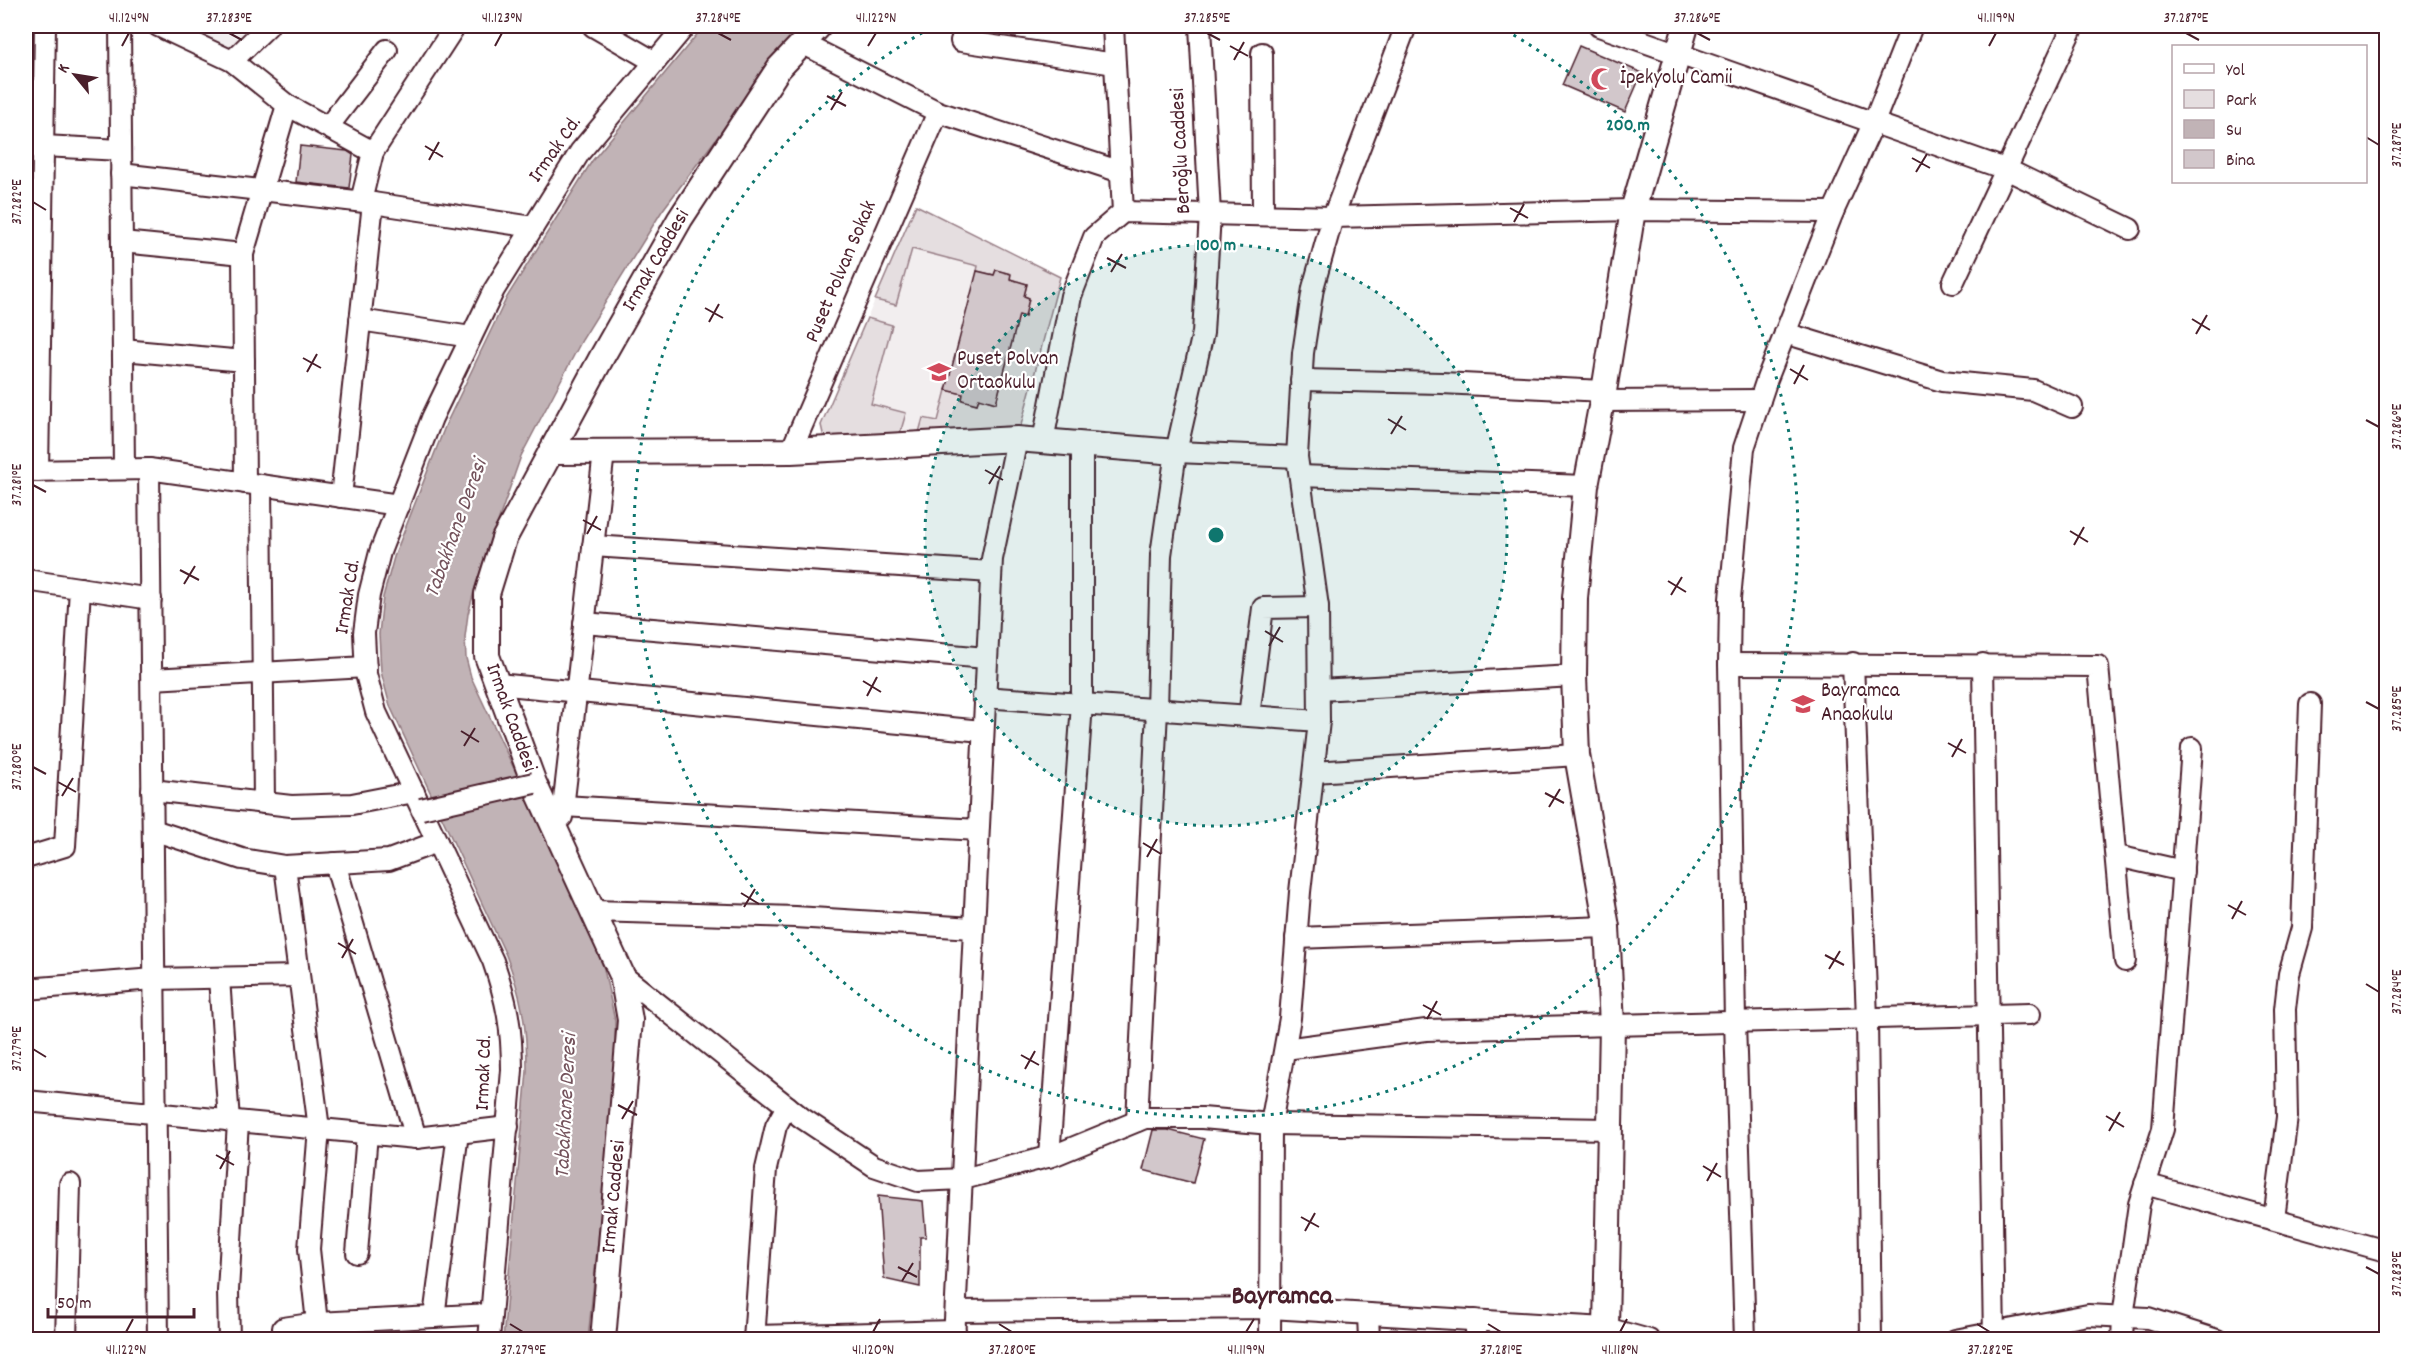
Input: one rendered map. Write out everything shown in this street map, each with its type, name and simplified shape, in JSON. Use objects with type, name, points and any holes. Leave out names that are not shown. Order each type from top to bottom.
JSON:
[{"type":"street","points":[[45,26],[43,146],[34,173],[32,471],[149,469],[399,505]]},
{"type":"street","points":[[120,26],[124,469]]},
{"type":"street","points":[[158,26],[232,62],[287,105],[373,152]]},
{"type":"street","points":[[232,62],[268,26]]},
{"type":"street","points":[[341,496],[360,320],[367,202],[373,152],[455,26]]},
{"type":"street","points":[[593,26],[655,62]]},
{"type":"street","name":"Irmak Cd.","points":[[489,1340],[508,1127],[512,1032],[506,995],[493,961],[376,712],[366,667],[364,633],[369,594],[380,552],[432,418],[494,290],[580,152],[685,26]]},
{"type":"street","name":"Irmak Caddesi","points":[[603,1340],[630,1020],[622,975],[534,783],[487,656],[486,594],[504,539],[680,219],[778,68],[819,26]]},
{"type":"street","points":[[967,26],[961,40],[1115,64]]},
{"type":"street","points":[[1113,26],[1124,212]]},
{"type":"street","name":"Beroğlu Caddesi","points":[[1137,1121],[1157,710],[1161,555],[1176,452],[1203,333],[1210,214],[1200,26]]},
{"type":"street","points":[[1270,1340],[1271,1124],[1290,1018],[1296,938],[1319,722],[1318,607],[1299,467],[1303,353],[1313,288],[1333,217],[1406,26]]},
{"type":"street","points":[[1599,26],[2008,170],[2130,229]]},
{"type":"street","points":[[1606,1328],[1612,1025],[1607,927],[1577,755],[1574,676],[1575,598],[1586,486],[1633,210],[1686,26]]},
{"type":"street","points":[[1745,1340],[1729,664],[1730,599],[1744,448],[1785,333],[1833,212],[1874,122],[1912,26]]},
{"type":"street","points":[[1953,283],[2008,170],[2073,26]]},
{"type":"street","points":[[802,44],[938,112],[1121,172]]},
{"type":"street","points":[[328,127],[387,50]]},
{"type":"street","points":[[1262,53],[1263,215]]},
{"type":"street","points":[[264,803],[263,672],[244,361],[243,254],[287,105]]},
{"type":"street","name":"Puset Polvan Sokak","points":[[791,451],[938,112]]},
{"type":"street","points":[[43,146],[121,150]]},
{"type":"street","points":[[121,174],[367,202],[533,227]]},
{"type":"street","points":[[1043,441],[1071,296],[1094,237],[1124,212],[1333,217],[1633,210],[1833,212]]},
{"type":"street","points":[[122,242],[243,254]]},
{"type":"street","points":[[360,320],[471,337]]},
{"type":"street","points":[[1785,333],[1942,381],[2033,390],[2072,407]]},
{"type":"street","points":[[123,350],[244,361]]},
{"type":"street","points":[[1301,380],[1442,383],[1603,396],[1760,400]]},
{"type":"street","points":[[551,452],[791,451],[1017,440],[1176,452],[1299,467],[1586,486]]},
{"type":"street","points":[[787,1106],[776,1126],[766,1169],[754,1338],[954,1335],[963,1179],[983,697],[991,572],[1017,440]]},
{"type":"street","points":[[1048,1157],[1082,704],[1082,445]]},
{"type":"street","points":[[560,838],[604,452]]},
{"type":"street","points":[[149,469],[158,1340]]},
{"type":"street","points":[[593,546],[991,572]]},
{"type":"street","points":[[26,580],[151,599]]},
{"type":"street","points":[[26,858],[64,846],[80,588]]},
{"type":"street","points":[[1249,716],[1263,608],[1318,607]]},
{"type":"street","points":[[584,623],[986,658]]},
{"type":"street","points":[[1853,663],[1867,1018],[1871,1340]]},
{"type":"street","points":[[1729,664],[2098,666],[2125,961]]},
{"type":"street","points":[[1983,664],[1994,1336]]},
{"type":"street","points":[[152,679],[366,667]]},
{"type":"street","points":[[1319,690],[1574,676]]},
{"type":"street","points":[[497,684],[982,731]]},
{"type":"street","points":[[983,697],[1319,722]]},
{"type":"street","points":[[2274,1219],[2287,1117],[2286,1009],[2289,974],[2302,928],[2310,704]]},
{"type":"street","points":[[2122,1340],[2123,1317],[2139,1204],[2163,1129],[2192,748]]},
{"type":"street","points":[[1314,772],[1577,755]]},
{"type":"street","points":[[152,790],[291,806],[417,800],[534,783]]},
{"type":"street","points":[[563,806],[978,830]]},
{"type":"street","points":[[153,830],[242,859],[285,866],[389,860],[437,842]]},
{"type":"street","points":[[2117,856],[2183,871]]},
{"type":"street","points":[[335,863],[416,1138]]},
{"type":"street","points":[[285,866],[319,1130],[309,1249],[317,1323]]},
{"type":"street","points":[[593,911],[795,917],[973,927]]},
{"type":"street","points":[[1296,938],[1607,927]]},
{"type":"street","points":[[622,975],[787,1106],[874,1166],[918,1181],[963,1179],[1048,1157],[1145,1118],[1202,1118],[1271,1124],[1611,1129]]},
{"type":"street","points":[[26,989],[154,979],[299,976]]},
{"type":"street","points":[[219,978],[233,1122],[228,1291],[229,1340]]},
{"type":"street","points":[[1285,1049],[1426,1030],[2031,1014]]},
{"type":"street","points":[[26,1101],[416,1138],[508,1127]]},
{"type":"street","points":[[434,1317],[458,1133]]},
{"type":"street","points":[[357,1253],[367,1134]]},
{"type":"street","points":[[66,1340],[70,1184]]},
{"type":"street","points":[[2145,1184],[2386,1251]]},
{"type":"street","points":[[957,1311],[1270,1308],[1368,1314],[1476,1330],[1575,1333],[1606,1328],[1648,1340]]},
{"type":"street","points":[[285,1340],[283,1328],[317,1323],[491,1314]]},
{"type":"street","points":[[1368,1314],[1369,1340]]},
{"type":"street","points":[[1955,1340],[1994,1336],[2088,1315],[2148,1318],[2217,1340]]},
{"type":"shaded area","points":[[180,26],[257,26],[232,50]]},
{"type":"shaded area","name":"Puset Polvan Ortaokulu","points":[[916,205],[1060,277],[1020,429],[839,441],[821,425]]},
{"type":"green space","points":[[916,205],[1060,277],[1020,429],[918,436],[923,418],[938,421],[946,390],[963,394],[962,400],[977,404],[979,398],[996,403],[1019,315],[1025,316],[1029,298],[1024,296],[1027,284],[1010,279],[1010,274],[996,270],[994,275],[977,271],[978,266],[912,249],[896,305],[875,300]]},
{"type":"green space","points":[[867,318],[892,325],[871,404],[906,413],[899,437],[824,438],[821,425]]},
{"type":"water","name":"Tabakhane Deresi","points":[[704,26],[804,26],[793,36],[662,211],[582,340],[521,456],[476,584],[468,614],[465,637],[466,658],[471,677],[586,922],[604,969],[615,1021],[615,1074],[588,1339],[503,1340],[527,1071],[522,1012],[506,955],[390,706],[381,672],[379,634],[383,597],[394,557],[446,424],[507,297],[592,161]]},
{"type":"building","name":"İpekyolu Camii","points":[[1579,46],[1642,73],[1625,112],[1562,85]]},
{"type":"building","points":[[300,146],[347,151],[353,155],[349,188],[296,182]]},
{"type":"building","points":[[996,270],[1011,274],[1010,279],[1027,284],[1024,296],[1029,298],[1025,317],[1019,315],[996,403],[979,398],[977,404],[962,400],[963,394],[946,390],[977,271],[994,275]]},
{"type":"building","points":[[1153,1130],[1168,1130],[1204,1139],[1193,1183],[1143,1170]]},
{"type":"building","points":[[878,1196],[923,1201],[926,1237],[920,1237],[920,1287],[884,1279]]},
{"type":"place","name":"İpekyolu Camii","points":[[1602,79]]},
{"type":"place","name":"Puset Polvan Ortaokulu","points":[[939,372]]},
{"type":"place","name":"Bayramca Anaokulu","points":[[1803,704]]},
{"type":"district","name":"Bayramca","points":[[1282,1297]]}]
